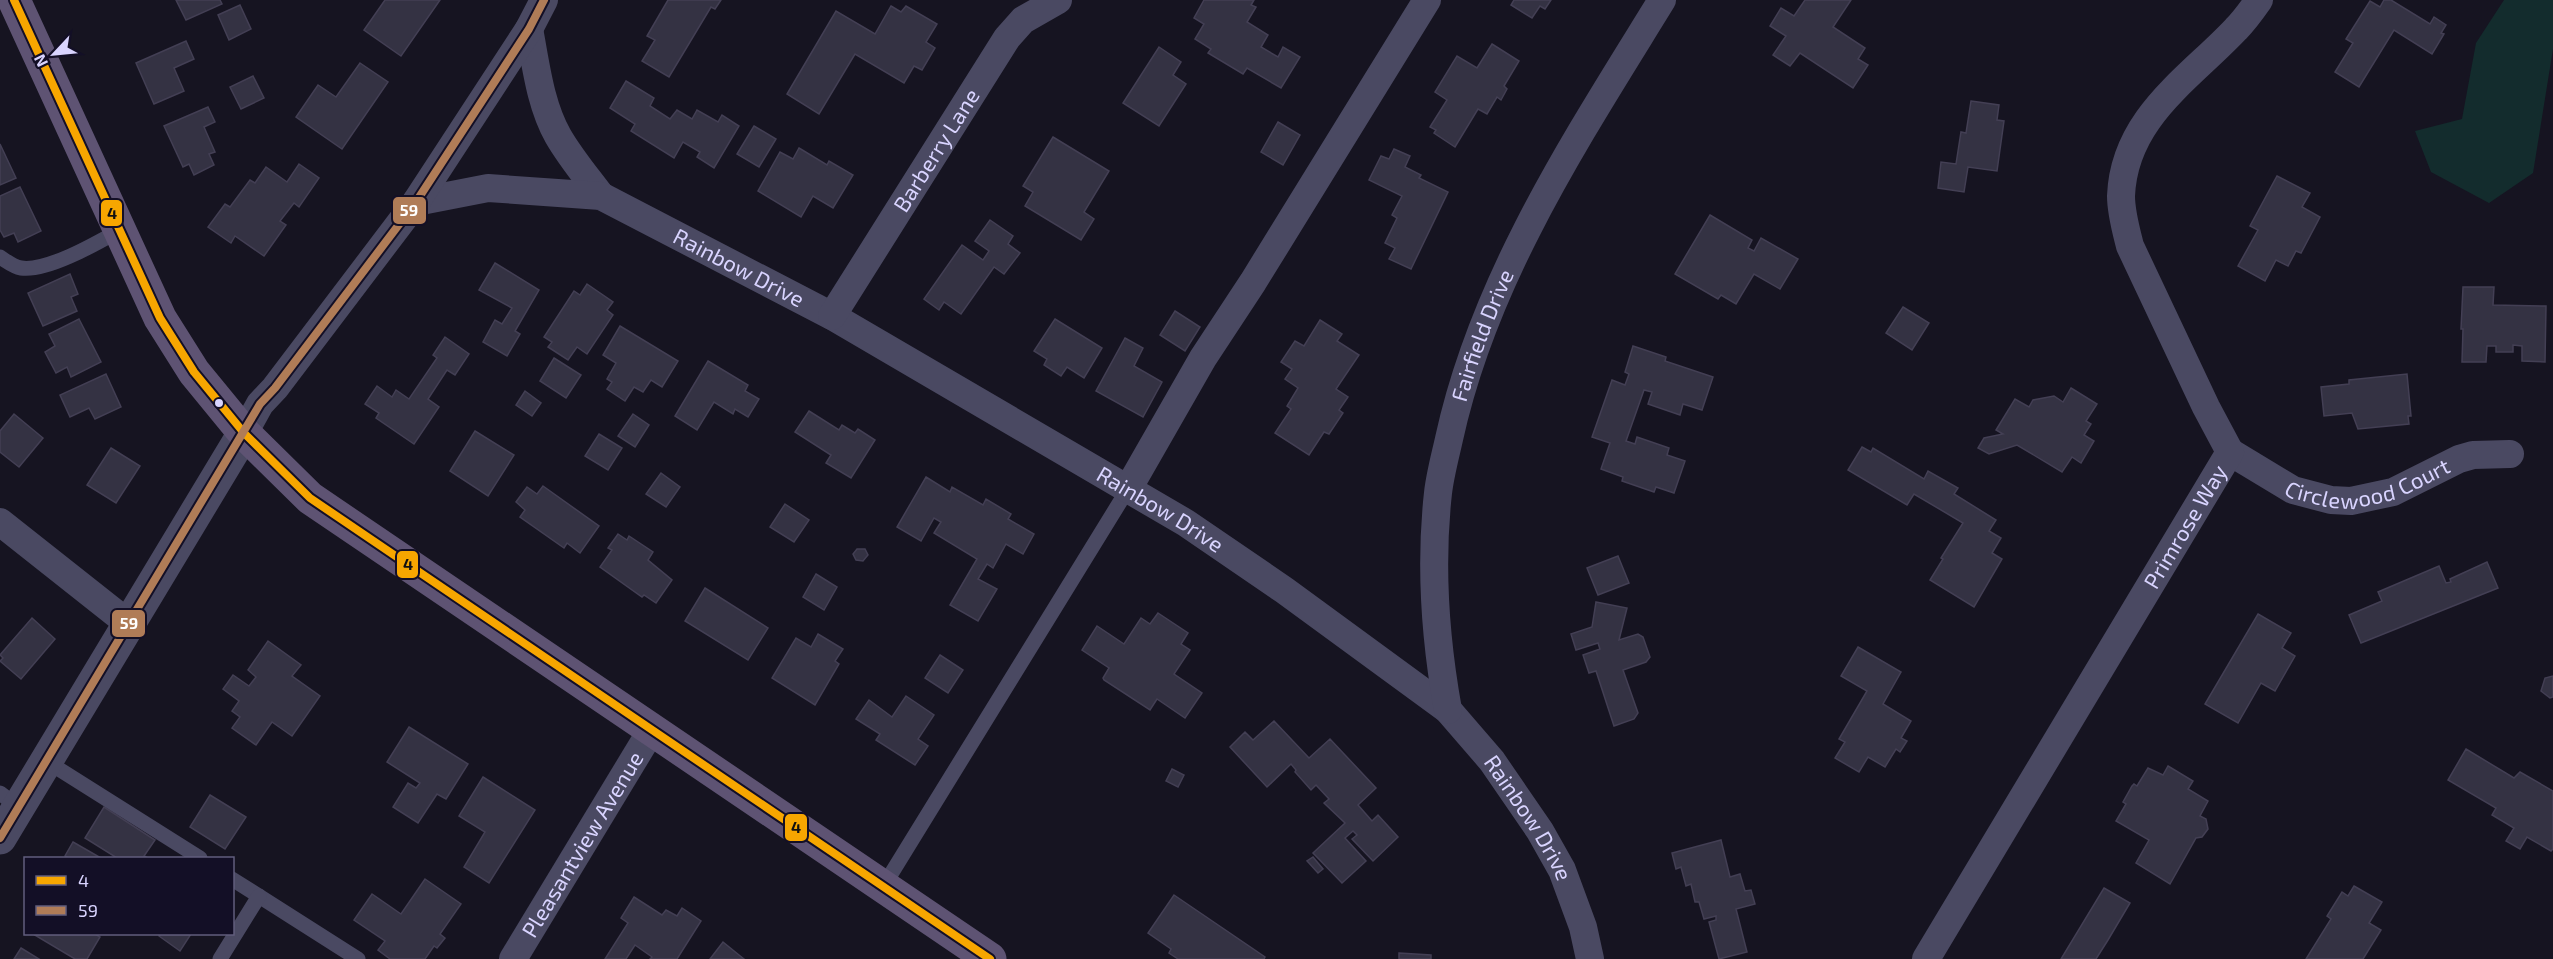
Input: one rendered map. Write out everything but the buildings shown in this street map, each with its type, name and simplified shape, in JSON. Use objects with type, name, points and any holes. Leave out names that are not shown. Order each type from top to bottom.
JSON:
[{"type":"main road","points":[[14,0],[160,318],[194,372],[244,433],[310,498],[990,959]]},
{"type":"street","name":"Barberry Lane","points":[[832,316],[1007,38],[1023,20],[1058,0]]},
{"type":"street","points":[[1128,489],[1203,358],[1253,282],[1427,0]]},
{"type":"street","name":"Fairfield Drive","points":[[1448,710],[1439,660],[1433,555],[1438,490],[1458,398],[1488,312],[1524,233],[1585,125],[1662,0]]},
{"type":"street","name":"Primrose Way","points":[[1926,959],[2230,452],[2130,246],[2123,219],[2121,197],[2124,175],[2136,142],[2155,110],[2170,91],[2236,29],[2259,0]]},
{"type":"street","name":"Rainbow Drive","points":[[537,9],[546,108],[557,135],[601,196]]},
{"type":"street","points":[[0,838],[9,800],[46,761],[260,404],[275,388],[416,202],[537,9]]},
{"type":"street","name":"Rainbow Drive","points":[[416,202],[489,188],[601,196],[832,316],[1186,523],[1284,590],[1448,710],[1492,761],[1540,831],[1565,880],[1583,927],[1590,959]]},
{"type":"street","name":"Circlewood Court","points":[[2230,452],[2292,490],[2331,500],[2351,501],[2393,492],[2473,454],[2510,454]]},
{"type":"street","points":[[0,522],[129,624]]},
{"type":"street","name":"Pleasantview Avenue","points":[[513,959],[651,731]]},
{"type":"lane","points":[[0,257],[20,268],[50,264],[82,251],[120,230]]},
{"type":"lane","points":[[883,887],[1128,489]]},
{"type":"lane","points":[[46,761],[198,857]]},
{"type":"lane","points":[[234,880],[358,959]]},
{"type":"lane","points":[[220,959],[258,896]]},
{"type":"green space","points":[[2504,0],[2553,0],[2553,49],[2533,173],[2489,203],[2431,172],[2415,131],[2462,119],[2476,43]]},
{"type":"transit line","name":"4","points":[[14,0],[160,318],[194,372],[244,433],[310,498],[990,959]]},
{"type":"transit line","name":"59","points":[[0,838],[260,404],[275,388],[416,202],[529,29],[544,0]]}]
